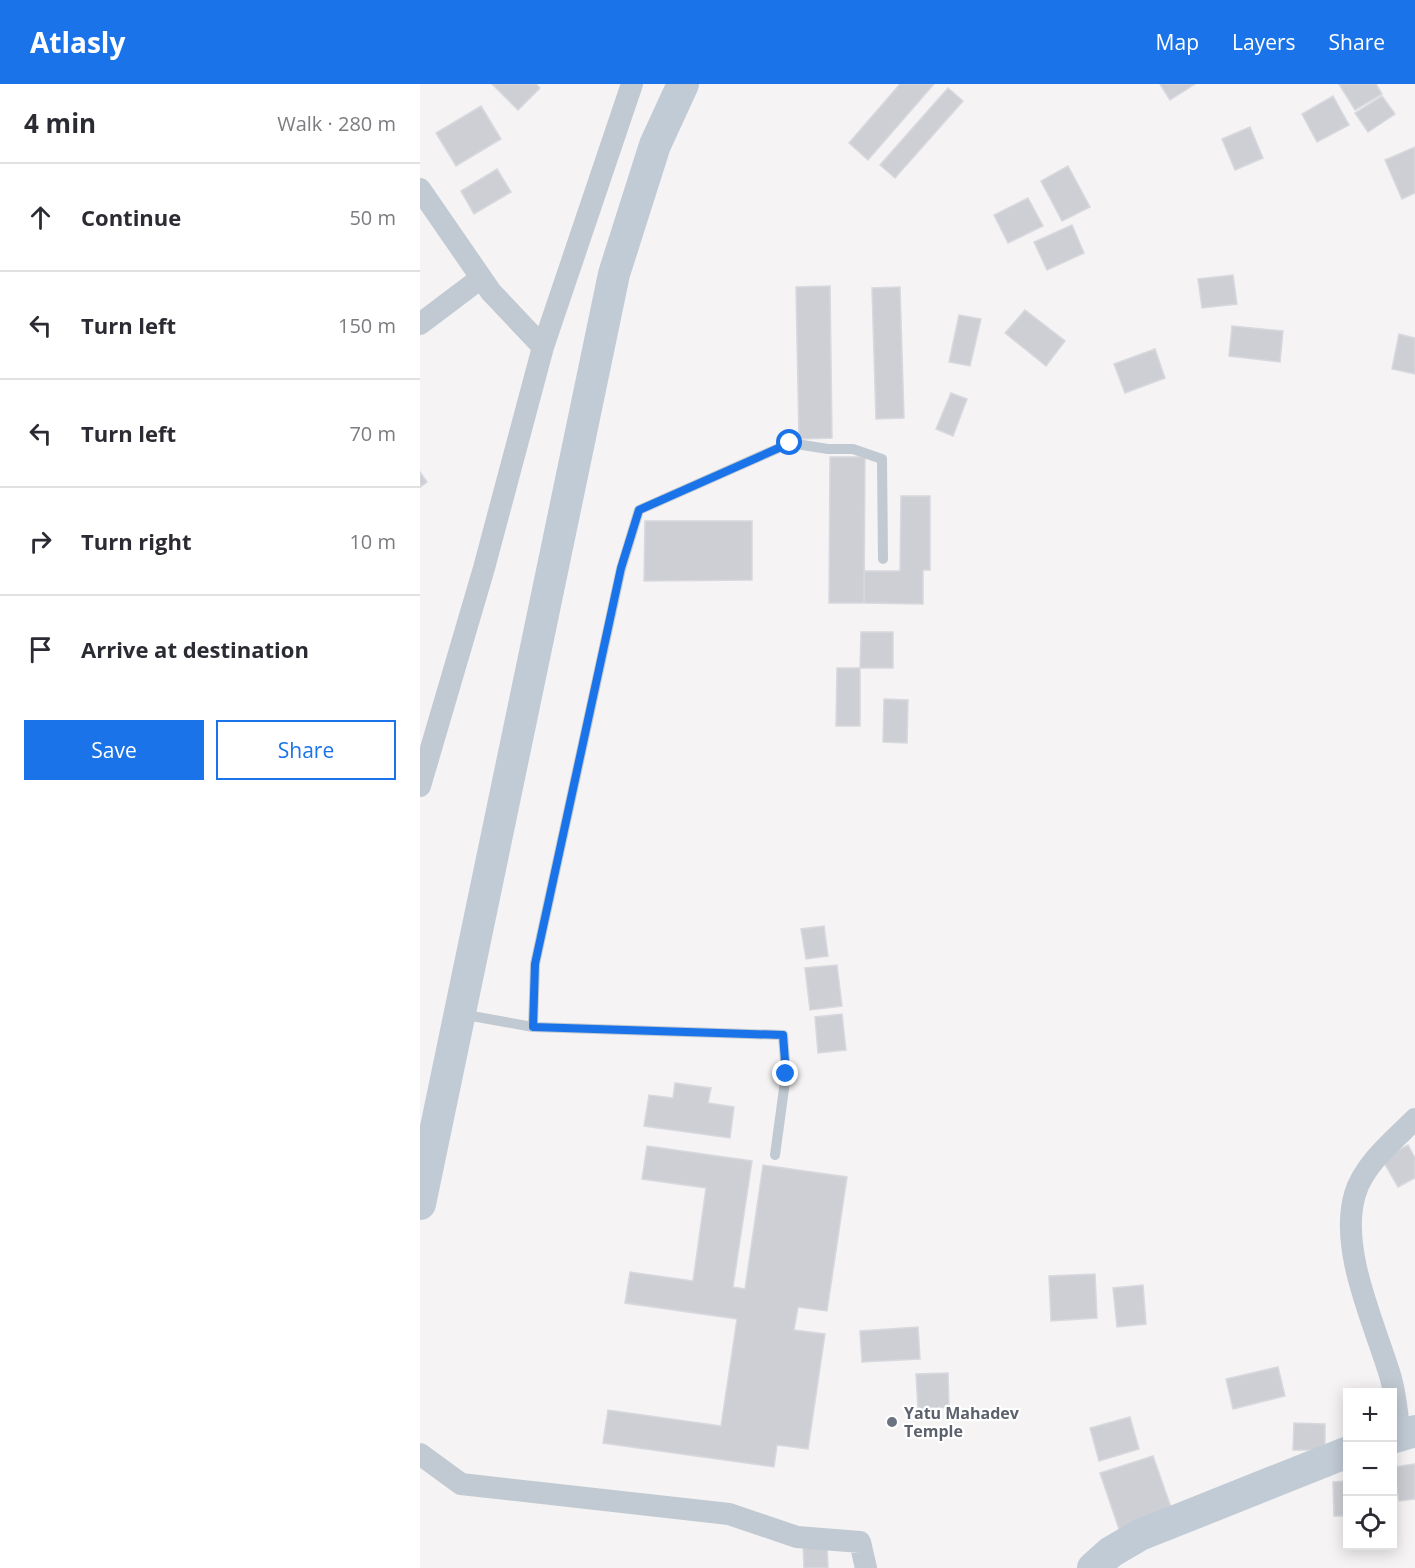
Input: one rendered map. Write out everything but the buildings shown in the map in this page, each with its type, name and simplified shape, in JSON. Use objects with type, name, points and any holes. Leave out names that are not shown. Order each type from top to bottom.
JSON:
[{"type":"main road","points":[[420,1204],[614,274],[656,145],[683,84]]},
{"type":"main road","points":[[1093,1568],[1111,1552],[1140,1535],[1343,1454]]},
{"type":"street","points":[[422,769],[484,568],[543,347],[632,84]]},
{"type":"street","points":[[420,189],[481,278],[543,347]]},
{"type":"street","points":[[420,324],[481,278]]},
{"type":"street","points":[[1403,1435],[1390,1375],[1359,1273],[1351,1232],[1356,1192],[1370,1166],[1415,1119]]},
{"type":"street","points":[[420,1454],[462,1484],[729,1514],[797,1537],[860,1542],[866,1568]]},
{"type":"lane","points":[[533,1027],[535,964],[619,580],[639,510],[790,443],[828,450],[853,449],[882,459],[883,559]]},
{"type":"lane","points":[[460,1014],[533,1027],[783,1035],[786,1074],[775,1155]]},
{"type":"place","name":"Yatu Mahadev Temple","points":[[892,1422]]},
{"type":"route","points":[[786,1074],[783,1035],[533,1027],[535,964],[621,568],[639,510],[790,443]]}]
